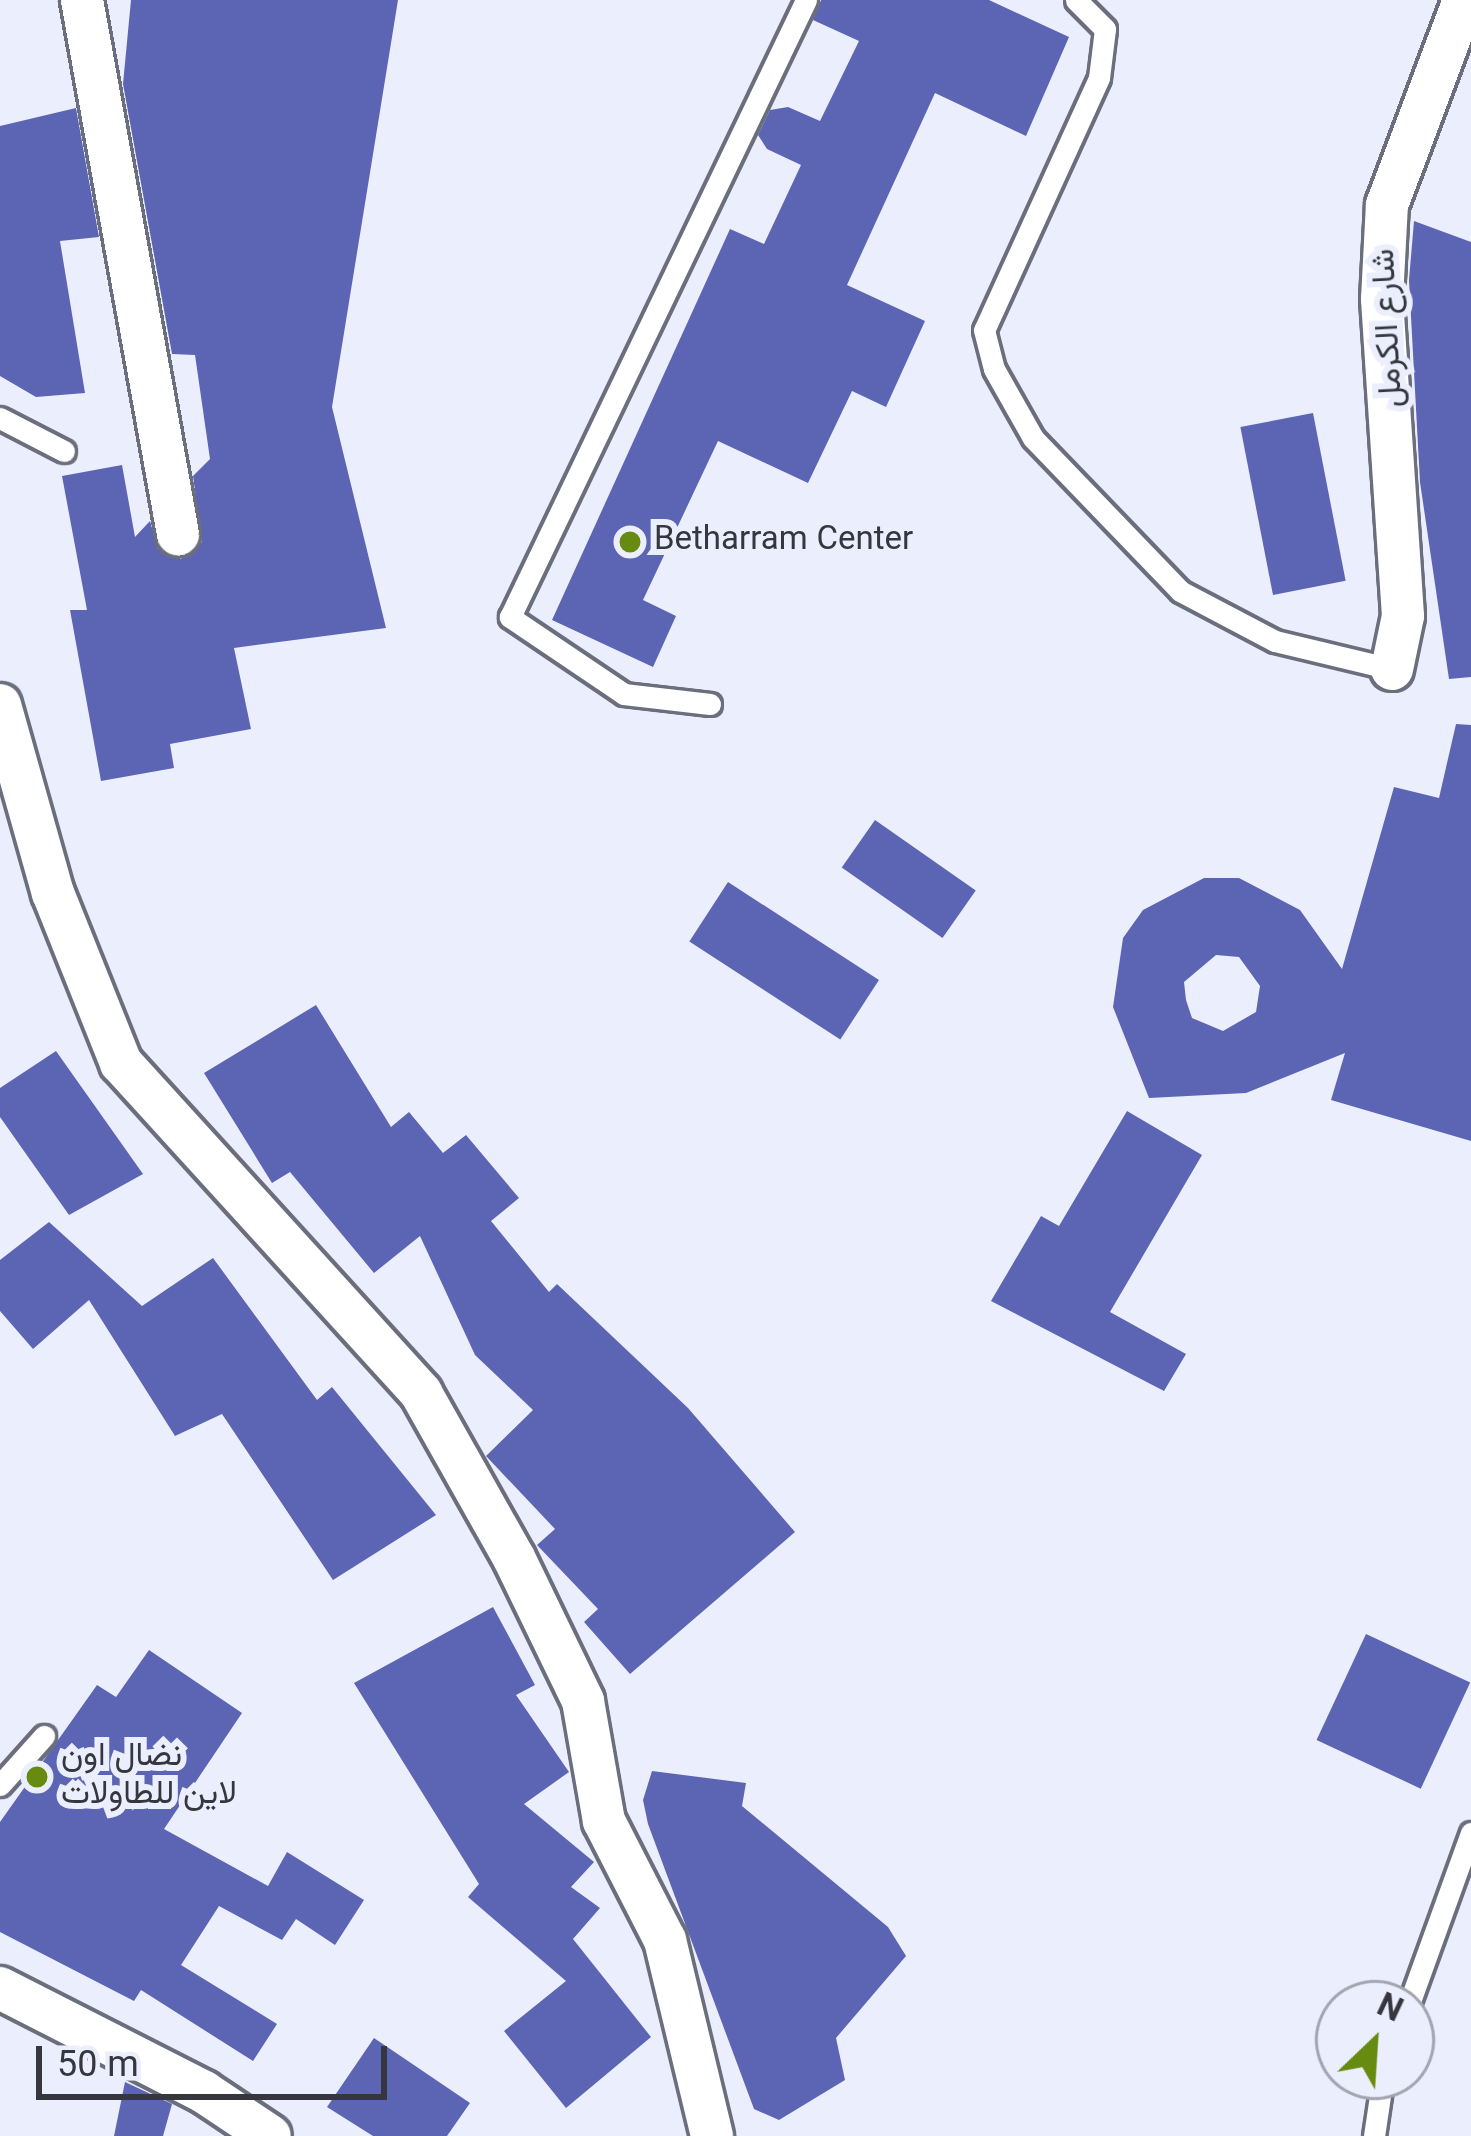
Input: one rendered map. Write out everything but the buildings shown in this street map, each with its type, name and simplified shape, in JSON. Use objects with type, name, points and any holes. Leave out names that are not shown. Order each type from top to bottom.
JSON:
[{"type":"street","points":[[82,0],[178,534]]},
{"type":"street","name":"شارع الكرمل","points":[[1392,669],[1403,616],[1382,299],[1387,205],[1464,0]]},
{"type":"street","points":[[0,705],[53,893],[121,1063],[421,1393],[514,1558],[584,1701],[604,1821],[665,1940],[712,2136]]},
{"type":"street","points":[[0,1988],[204,2092],[270,2136]]},
{"type":"lane","points":[[710,704],[624,694],[510,617],[806,0]]},
{"type":"lane","points":[[1076,0],[1105,28],[1100,78],[984,330],[994,369],[1033,438],[1180,591],[1275,640],[1392,669]]},
{"type":"lane","points":[[0,418],[64,451]]},
{"type":"lane","points":[[0,1785],[44,1736]]},
{"type":"lane","points":[[1418,1980],[1471,1834]]},
{"type":"lane","points":[[1374,2136],[1379,2100]]},
{"type":"place","name":"Betharram Center","points":[[630,542]]},
{"type":"place","name":"نضال اون لاين للطاولات","points":[[37,1777]]}]
